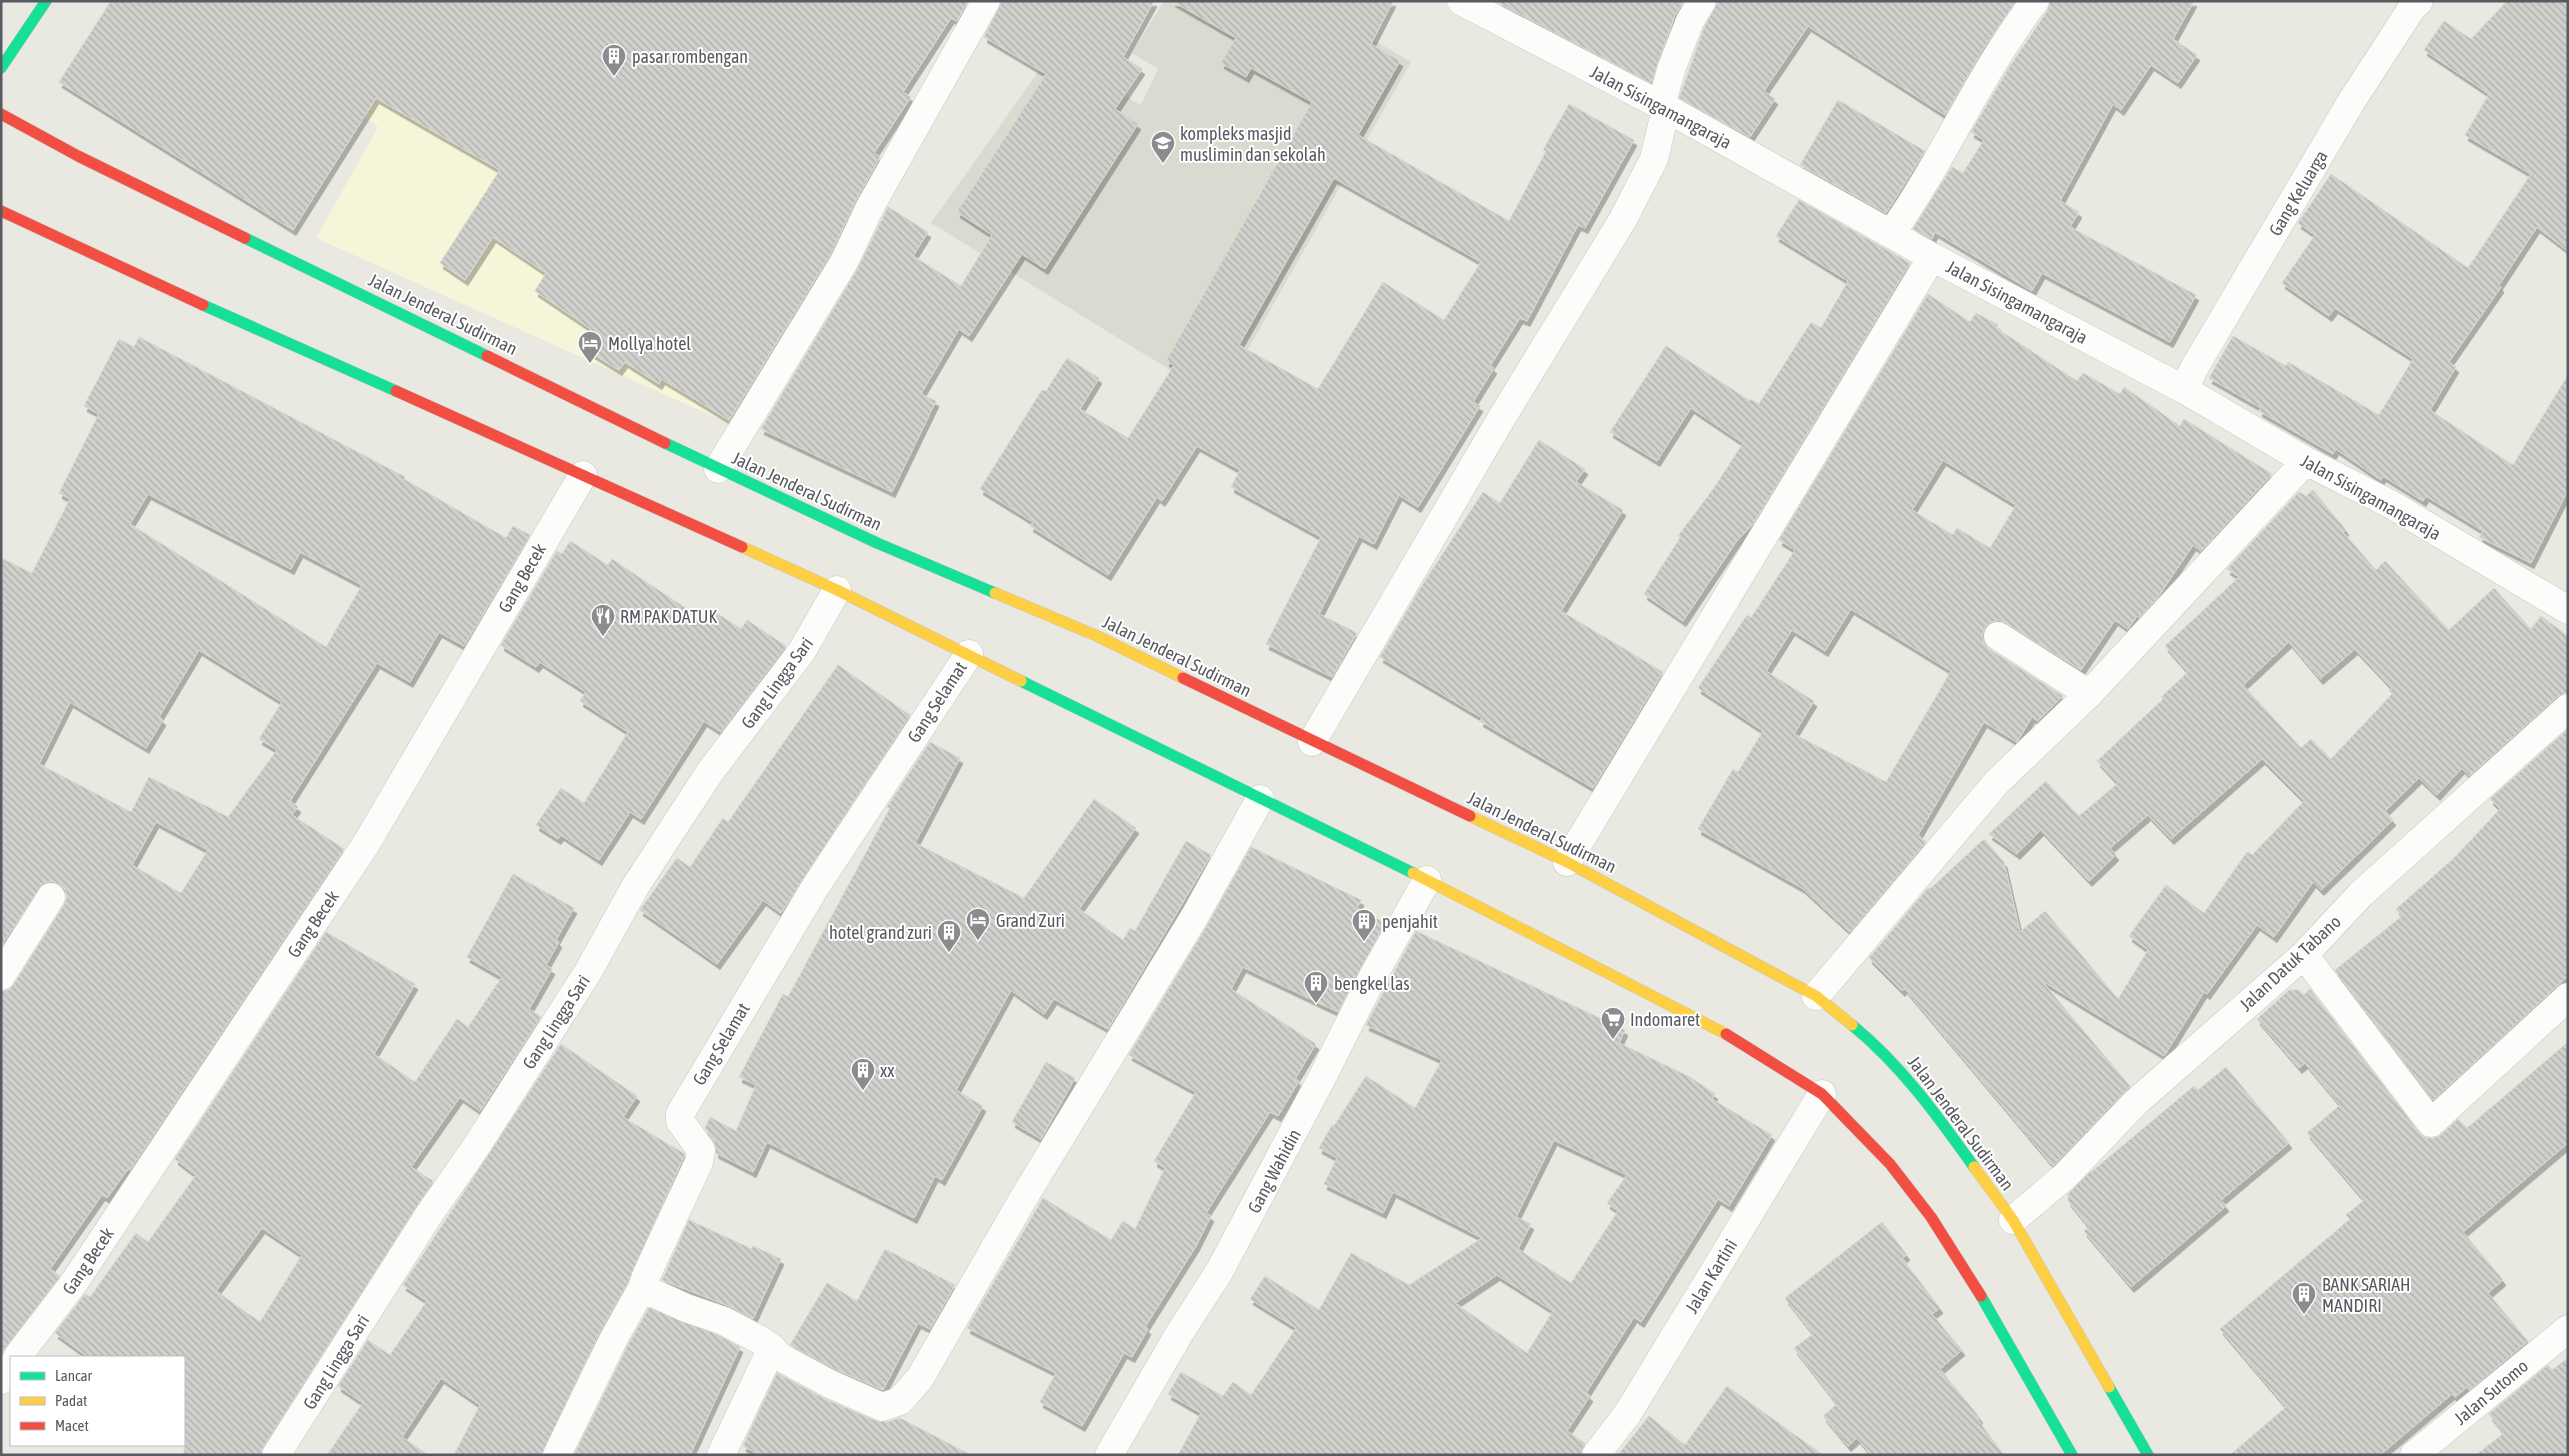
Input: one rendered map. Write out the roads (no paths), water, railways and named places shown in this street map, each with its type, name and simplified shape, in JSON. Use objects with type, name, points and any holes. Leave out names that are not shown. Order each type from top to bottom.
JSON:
[{"type":"main road","points":[[1,68],[46,1]]},
{"type":"main road","name":"Jalan Jenderal Sudirman","points":[[1,114],[78,156],[718,469],[877,543],[1097,636],[1312,742],[1567,862],[1816,996],[1875,1044],[1919,1091],[2013,1220],[2148,1455]]},
{"type":"main road","points":[[1,211],[99,258],[837,590],[1427,880],[1702,1020],[1822,1094],[1890,1164],[1931,1217],[1973,1284],[2072,1455]]},
{"type":"street","points":[[718,469],[844,262],[870,207],[986,1]]},
{"type":"street","name":"Jalan Sisingamangaraja","points":[[1461,1],[1666,108],[1932,257],[2185,390],[2306,461],[2392,506],[2568,610]]},
{"type":"street","points":[[1312,742],[1501,419],[1622,221],[1654,159],[1666,108],[1663,98],[1672,67],[1690,21],[1702,1]]},
{"type":"street","points":[[1891,234],[1929,178],[1978,87],[2035,1]]},
{"type":"street","name":"Gang Keluarga","points":[[2185,390],[2193,370],[2351,102],[2412,8],[2419,1]]},
{"type":"street","points":[[1567,862],[1932,257]]},
{"type":"street","points":[[1816,996],[1997,782],[2089,694],[2306,461]]},
{"type":"street","name":"Gang Becek","points":[[18,1356],[73,1284],[366,844],[583,475]]},
{"type":"street","name":"Gang Lingga Sari","points":[[276,1455],[430,1212],[476,1147],[588,972],[635,887],[677,822],[710,772],[802,651],[837,590]]},
{"type":"street","points":[[1998,636],[2089,694]]},
{"type":"street","name":"Gang Selamat","points":[[557,1455],[614,1338],[642,1288],[701,1155],[701,1150],[680,1121],[680,1114],[814,889],[969,654]]},
{"type":"street","name":"Jalan Datuk Tabano","points":[[2013,1220],[2065,1176],[2136,1102],[2304,955],[2362,894],[2568,708]]},
{"type":"street","points":[[642,1288],[686,1308],[724,1321],[772,1348],[780,1357],[830,1384],[882,1407],[900,1401],[920,1378],[1024,1199],[1195,916],[1260,799]]},
{"type":"street","name":"Gang Wahidin","points":[[1109,1455],[1232,1248],[1324,1074],[1373,976],[1427,880]]},
{"type":"street","points":[[1,976],[51,897]]},
{"type":"street","points":[[2304,955],[2431,1123],[2568,996]]},
{"type":"street","name":"Jalan Kartini","points":[[1596,1455],[1628,1413],[1822,1094]]},
{"type":"street","name":"Jalan Sutomo","points":[[2414,1455],[2568,1329]]},
{"type":"street","points":[[721,1455],[772,1348]]},
{"type":"street","points":[[1,1380],[10,1367]]},
{"type":"place","name":"pasar rombengan","points":[[614,77]]},
{"type":"place","name":"kompleks masjid muslimin dan sekolah","points":[[1163,164]]},
{"type":"place","name":"Mollya hotel","points":[[590,364]]},
{"type":"place","name":"RM PAK DATUK","points":[[603,637]]},
{"type":"place","name":"Grand Zuri","points":[[978,941]]},
{"type":"place","name":"penjahit","points":[[1364,942]]},
{"type":"place","name":"hotel grand zuri","points":[[949,953]]},
{"type":"place","name":"bengkel las","points":[[1316,1004]]},
{"type":"place","name":"Indomaret","points":[[1613,1040]]},
{"type":"place","name":"xx","points":[[863,1091]]},
{"type":"place","name":"BANK SARIAH MANDIRI","points":[[2304,1315]]}]
